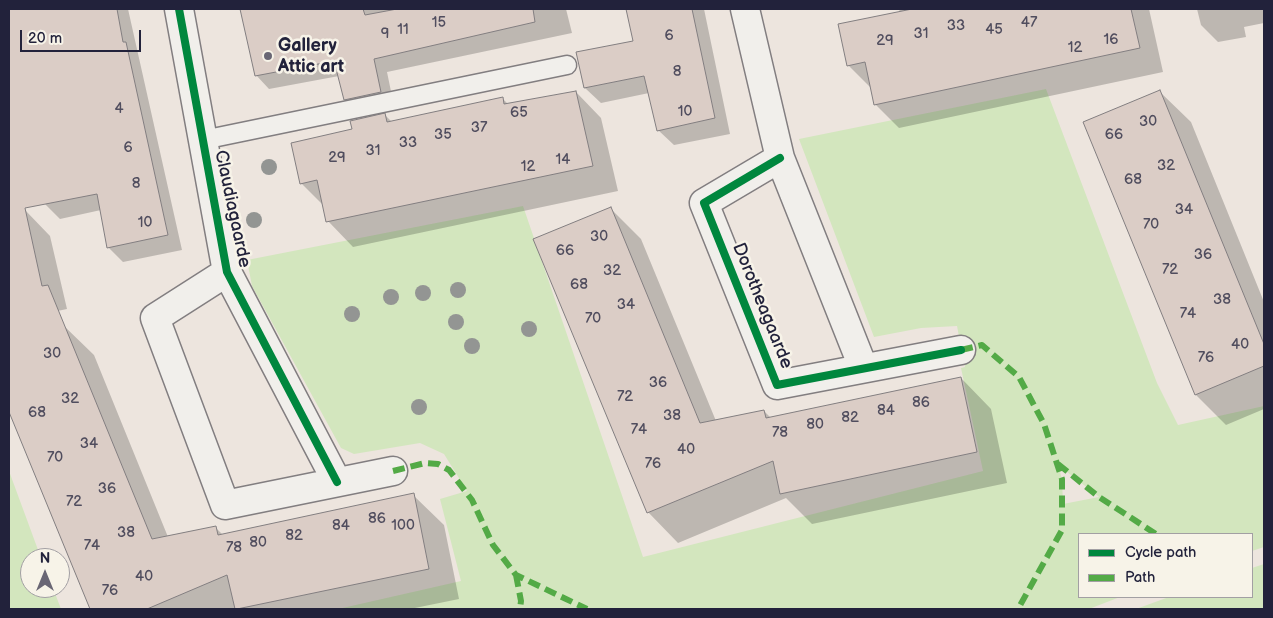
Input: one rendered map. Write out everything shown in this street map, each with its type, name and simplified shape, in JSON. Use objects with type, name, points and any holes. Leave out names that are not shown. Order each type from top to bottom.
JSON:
[{"type":"street","name":"Claudiagaarde","points":[[179,9],[227,272],[337,482]]},
{"type":"street","points":[[751,10],[780,158],[863,367]]},
{"type":"street","name":"Dorotheagaarde","points":[[780,158],[704,203],[778,385],[863,367],[960,350]]},
{"type":"street","name":"Claudiagaarde","points":[[227,272],[155,318],[225,506],[393,470]]},
{"type":"lane","name":"Claudiagaarde","points":[[203,140],[567,65]]},
{"type":"green space","points":[[1046,89],[1157,383],[1178,425],[1264,406],[1264,547],[1253,551],[1253,533],[1078,533],[1078,598],[1117,598],[1089,609],[338,609],[461,581],[440,499],[467,491],[444,454],[420,443],[354,454],[341,448],[252,286],[247,260],[523,206],[643,557],[983,471],[961,368],[965,367],[957,326],[921,328],[874,337],[799,139]],"holes":[[[1058,465],[1099,497],[1063,504],[1062,479]]]},
{"type":"green space","points":[[9,471],[37,548],[20,548],[20,598],[57,598],[61,609],[9,609]]},
{"type":"green space","points":[[1264,564],[1264,609],[1136,609],[1166,598],[1253,598],[1253,568]]},
{"type":"building","points":[[9,9],[117,9],[123,42],[126,42],[168,235],[107,248],[97,194],[25,208],[42,286],[48,285],[152,539],[216,526],[218,535],[414,493],[429,569],[237,609],[235,609],[227,575],[147,609],[90,609],[70,560],[70,548],[65,548],[9,412]]},
{"type":"building","points":[[240,9],[363,9],[365,15],[397,9],[533,9],[535,22],[374,59],[381,92],[344,100],[334,61],[255,76]]},
{"type":"building","points":[[626,9],[692,9],[715,118],[657,131],[644,76],[584,88],[576,52],[633,41]]},
{"type":"building","points":[[912,9],[1131,9],[1140,48],[874,105],[865,62],[847,66],[838,24]]},
{"type":"building","points":[[1160,90],[1264,344],[1264,366],[1195,395],[1083,122]]},
{"type":"building","points":[[576,91],[593,166],[326,222],[317,180],[300,184],[291,143],[352,129],[350,121],[385,113],[387,122],[503,97],[504,104]]},
{"type":"building","points":[[611,207],[700,423],[764,410],[766,418],[961,377],[977,452],[780,494],[773,461],[647,513],[533,239]]},
{"type":"marked path","points":[[961,350],[982,345],[1019,377],[1044,424],[1062,479],[1062,530],[1018,609]]},
{"type":"marked path","points":[[393,471],[425,463],[438,464],[449,470],[472,500],[493,545],[516,575],[587,609]]},
{"type":"marked path","points":[[1058,464],[1099,497],[1154,533]]},
{"type":"marked path","points":[[516,575],[521,601],[520,609]]},
{"type":"cycle path","points":[[179,9],[227,272],[337,482]]},
{"type":"cycle path","points":[[780,158],[704,203],[777,385],[961,350]]},
{"type":"place","name":"Gallery Attic art","points":[[268,56]]}]
